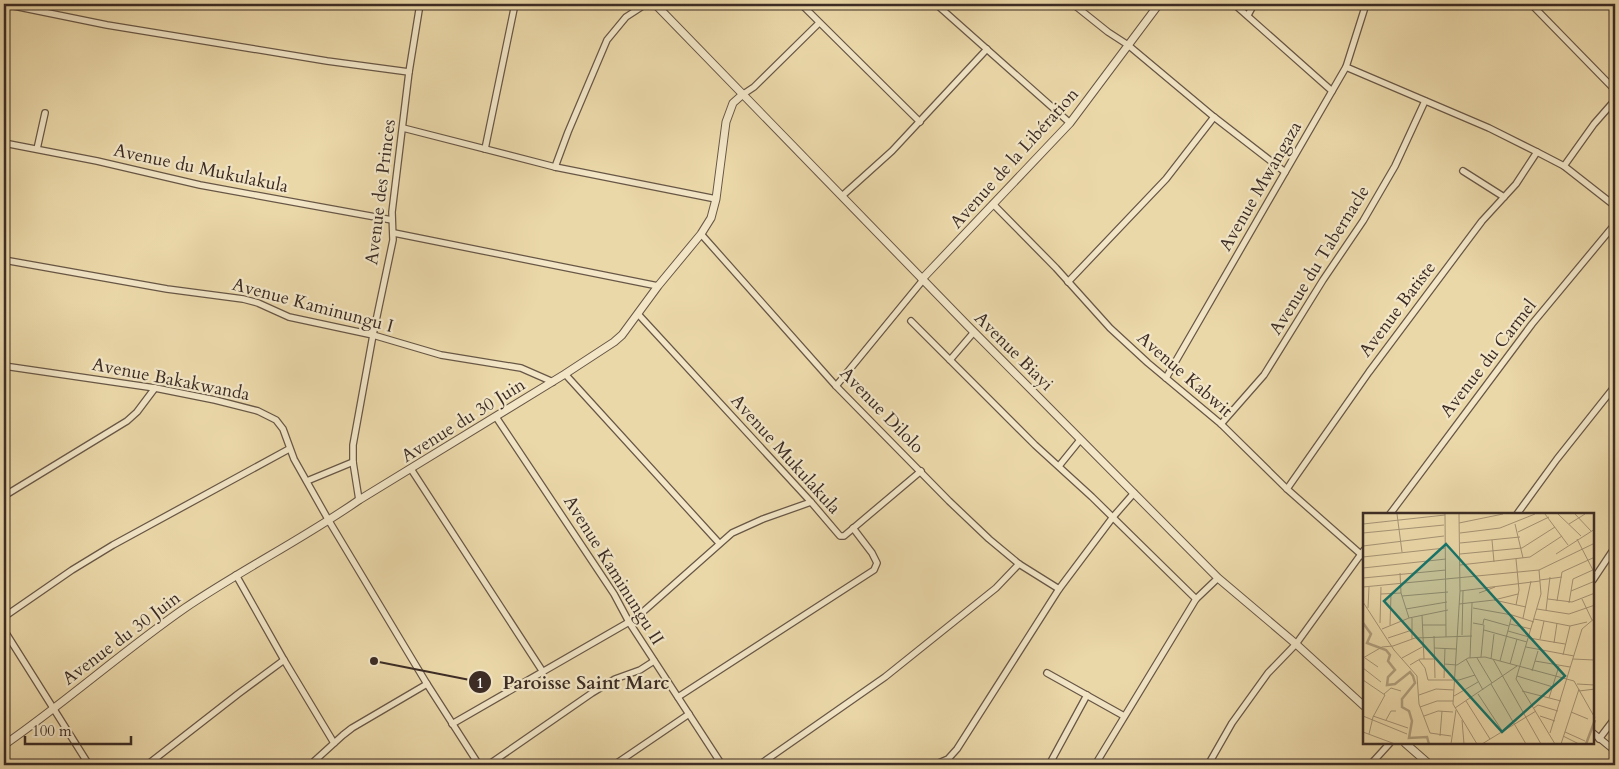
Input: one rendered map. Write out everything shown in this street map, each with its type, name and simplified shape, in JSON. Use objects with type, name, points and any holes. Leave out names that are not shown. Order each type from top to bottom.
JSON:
[{"type":"street","points":[[4,4],[106,24],[409,72]]},
{"type":"street","name":"Avenue des Princes","points":[[359,500],[353,462],[355,428],[394,232],[392,220],[409,72],[420,4]]},
{"type":"street","points":[[485,149],[515,4]]},
{"type":"street","points":[[555,167],[608,40],[626,17],[646,4]]},
{"type":"street","name":"Avenue Biayi","points":[[655,4],[922,279],[1218,578],[1296,644],[1363,705]]},
{"type":"street","points":[[801,4],[920,122]]},
{"type":"street","points":[[936,4],[1070,123]]},
{"type":"street","points":[[1073,4],[1108,32],[1128,45],[1214,117],[1285,172]]},
{"type":"street","name":"Avenue de la Libération","points":[[922,279],[1070,123],[1159,4]]},
{"type":"street","points":[[1234,4],[1332,91]]},
{"type":"street","points":[[1248,15],[1254,4]]},
{"type":"street","name":"Avenue Mwangaza","points":[[1166,378],[1346,67],[1366,4]]},
{"type":"street","points":[[1531,4],[1615,90]]},
{"type":"street","name":"Avenue du 30 Juin","points":[[4,745],[148,635],[236,575],[329,521],[359,500],[553,382],[614,342],[628,329],[658,286],[701,234],[711,218],[716,199],[726,122],[733,103],[754,87],[819,23]]},
{"type":"street","points":[[842,196],[892,151],[987,50]]},
{"type":"street","points":[[1346,67],[1489,128],[1537,152],[1564,166],[1615,206]]},
{"type":"street","points":[[1564,166],[1594,124],[1615,100]]},
{"type":"street","name":"Avenue du Tabernacle","points":[[1221,424],[1264,375],[1327,274],[1352,238],[1395,166],[1425,101]]},
{"type":"street","points":[[37,149],[44,113]]},
{"type":"street","points":[[1068,282],[1166,179],[1214,117]]},
{"type":"street","points":[[403,128],[555,167],[716,199]]},
{"type":"street","name":"Avenue du Mukulakula","points":[[4,143],[200,185],[392,220]]},
{"type":"street","name":"Avenue Batiste","points":[[1287,489],[1369,372],[1482,222],[1516,184],[1537,152]]},
{"type":"street","points":[[1463,171],[1504,197]]},
{"type":"street","name":"Avenue Kabwit","points":[[994,204],[1110,328],[1221,424],[1287,489],[1363,554]]},
{"type":"street","name":"Avenue du Carmel","points":[[1391,513],[1532,324],[1615,224]]},
{"type":"street","points":[[394,232],[658,286]]},
{"type":"street","name":"Avenue Dilolo","points":[[701,234],[836,386],[976,527],[1018,564],[1059,589]]},
{"type":"street","name":"Avenue Kaminungu I","points":[[4,260],[167,289],[243,299],[258,303],[289,317],[373,335],[441,355],[521,368],[553,382]]},
{"type":"street","points":[[836,386],[922,279]]},
{"type":"street","name":"Avenue Mukulakula","points":[[638,314],[840,536],[844,536],[921,471]]},
{"type":"street","points":[[911,321],[1035,445],[1113,517],[1196,598]]},
{"type":"street","points":[[950,360],[974,332]]},
{"type":"street","name":"Avenue Bakakwanda","points":[[4,366],[155,388],[215,400],[264,414],[280,424],[289,449],[329,521],[476,764]]},
{"type":"street","points":[[565,374],[719,543]]},
{"type":"street","points":[[1518,513],[1557,459],[1615,386]]},
{"type":"street","points":[[4,496],[127,421],[137,412],[155,388]]},
{"type":"street","name":"Avenue Kaminungu II","points":[[496,417],[614,594],[629,622],[722,765]]},
{"type":"street","points":[[1059,466],[1080,440]]},
{"type":"street","points":[[4,617],[72,570],[113,545],[289,449]]},
{"type":"street","points":[[307,481],[353,462]]},
{"type":"street","points":[[411,469],[543,672]]},
{"type":"street","points":[[934,765],[948,762],[966,737],[1059,589],[1113,517],[1134,493]]},
{"type":"street","points":[[452,724],[629,622],[642,613],[719,543],[741,529],[811,502]]},
{"type":"street","points":[[678,697],[874,570],[877,563],[872,553],[853,528]]},
{"type":"street","points":[[1594,578],[1615,547]]},
{"type":"street","points":[[1208,765],[1232,723],[1268,673],[1296,644],[1363,554]]},
{"type":"street","points":[[759,765],[885,677],[996,588],[1018,564]]},
{"type":"street","points":[[236,575],[334,743]]},
{"type":"street","points":[[1095,765],[1196,598],[1218,578]]},
{"type":"street","points":[[4,630],[89,765]]},
{"type":"street","points":[[147,765],[284,660]]},
{"type":"street","points":[[488,765],[592,693],[616,679],[640,670],[654,661]]},
{"type":"street","points":[[1047,673],[1124,716]]},
{"type":"street","points":[[310,765],[352,728],[427,684]]},
{"type":"street","points":[[1049,765],[1087,694]]},
{"type":"street","points":[[614,765],[689,714]]},
{"type":"street","points":[[1599,739],[1615,718]]},
{"type":"street","points":[[1594,734],[1615,751]]},
{"type":"street","points":[[1370,765],[1389,744]]},
{"type":"street","points":[[1406,744],[1430,765]]},
{"type":"place","name":"Paroisse Saint Marc","points":[[374,661]]}]
